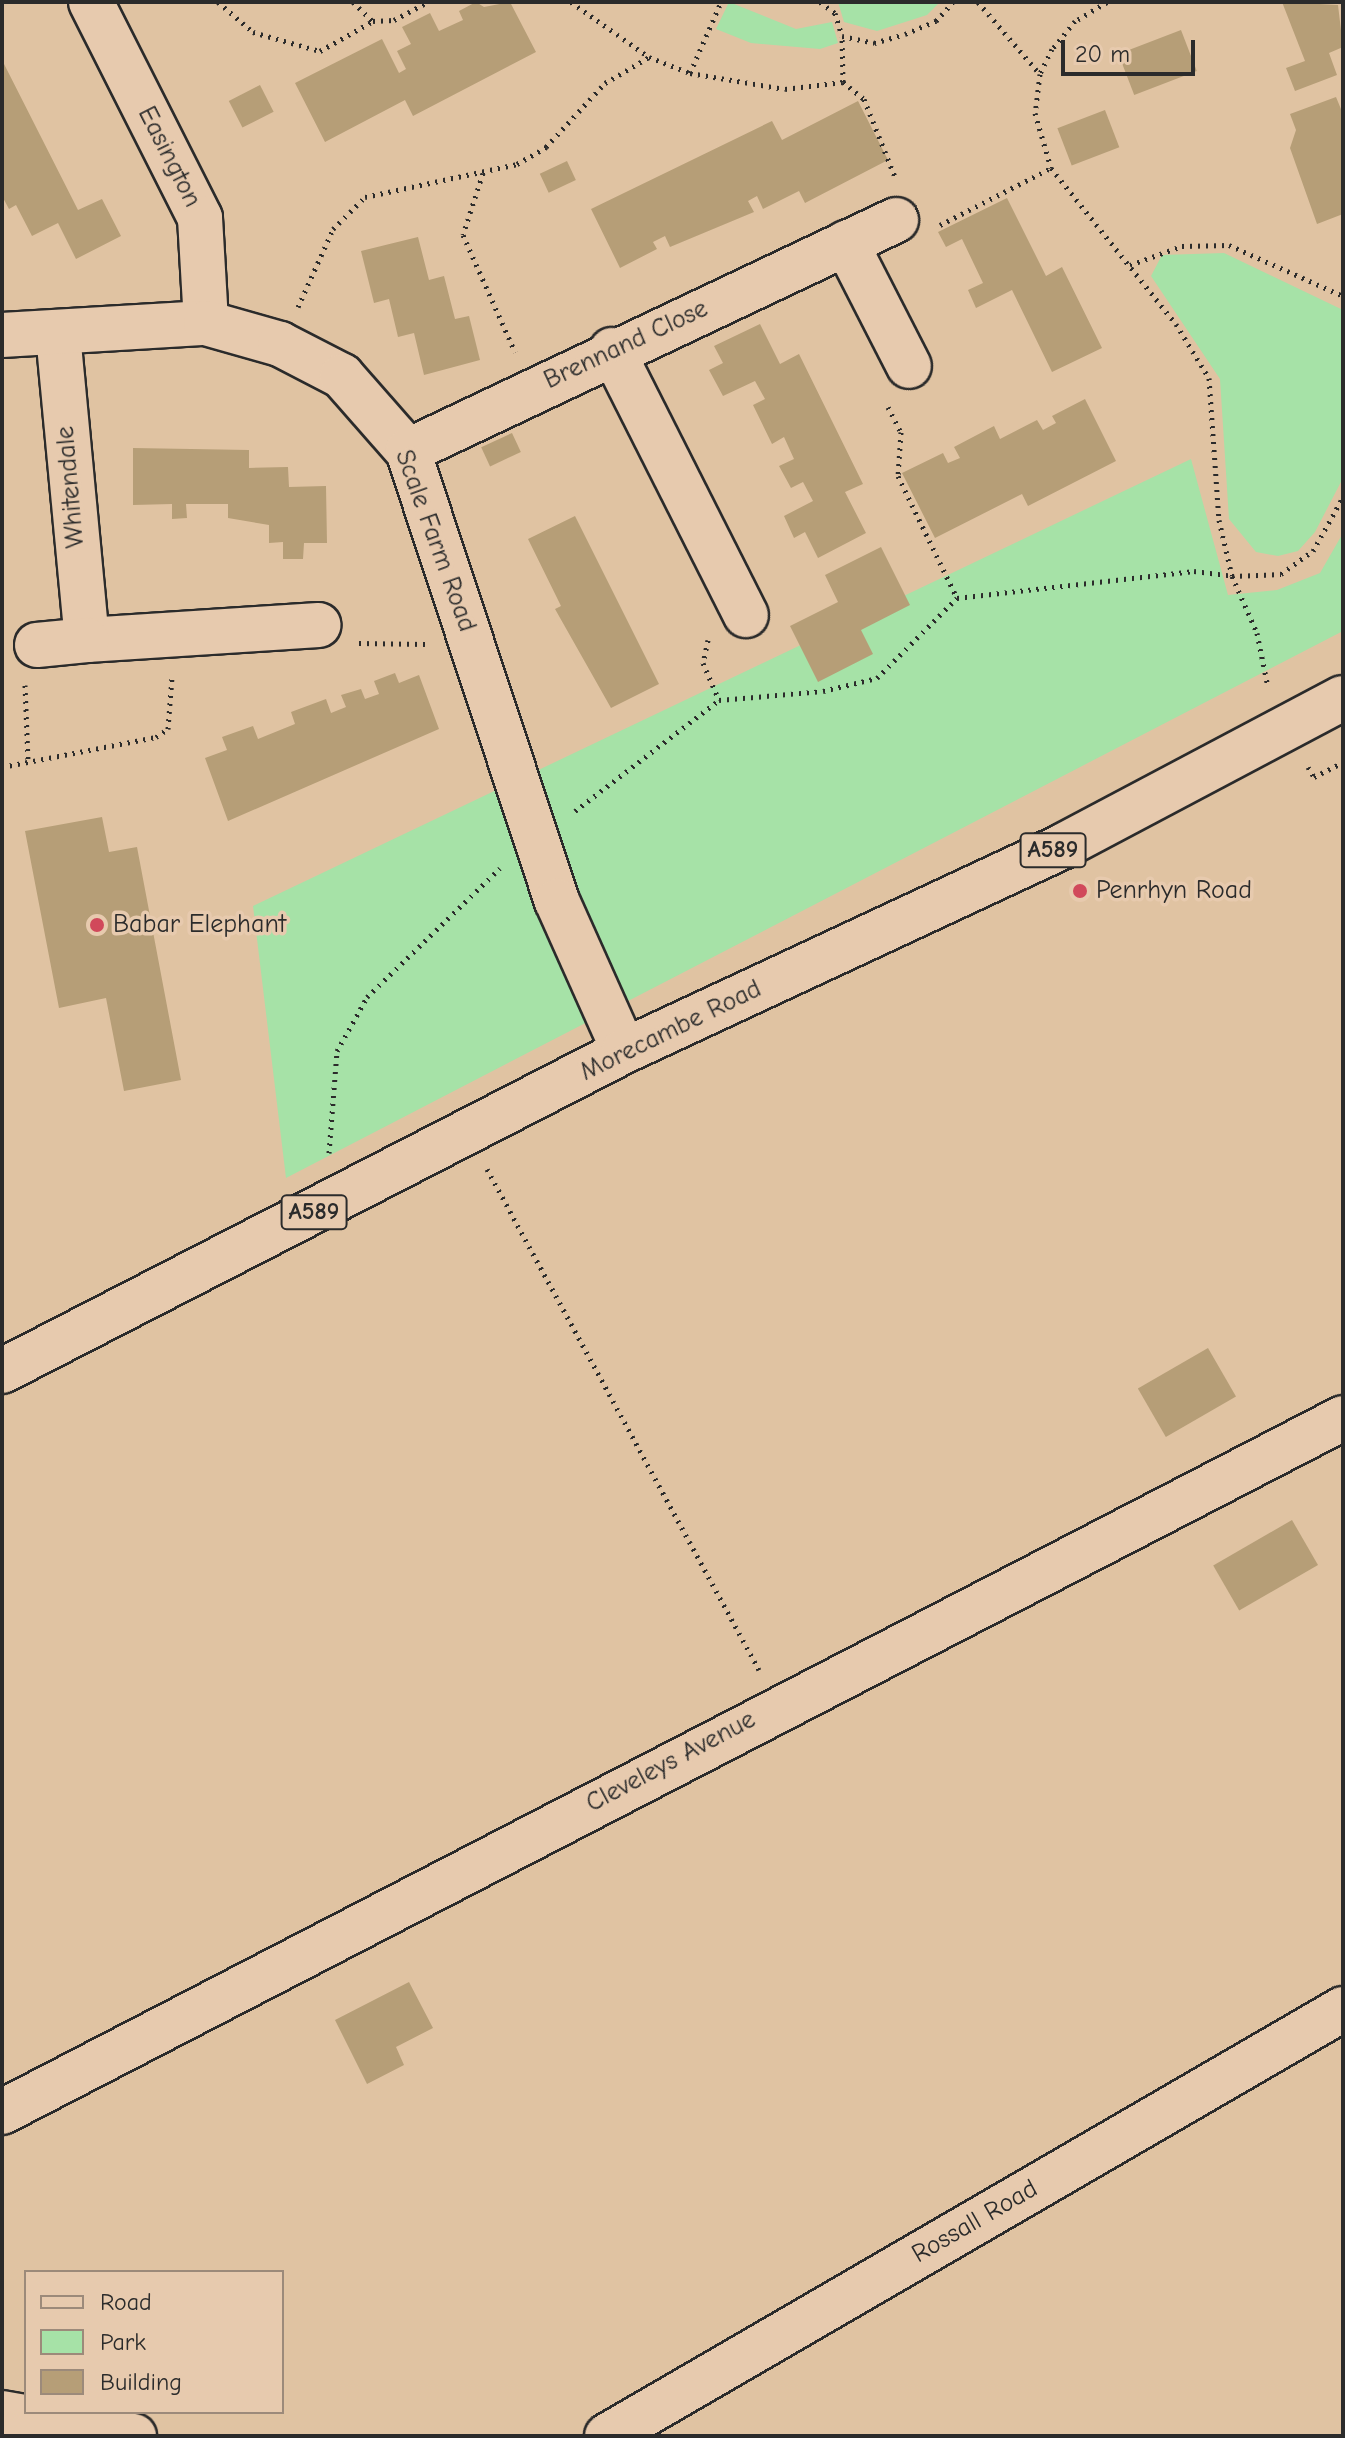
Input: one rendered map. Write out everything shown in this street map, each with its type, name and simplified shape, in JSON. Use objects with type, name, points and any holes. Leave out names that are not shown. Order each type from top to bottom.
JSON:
[{"type":"street","name":"Easington","points":[[91,2],[200,218],[206,323]]},
{"type":"street","name":"Brennand Close","points":[[408,451],[612,350],[896,220]]},
{"type":"street","points":[[846,243],[909,366]]},
{"type":"street","name":"Scale Farm Road","points":[[2,335],[206,323],[280,344],[342,376],[408,451],[557,901],[624,1051]]},
{"type":"street","name":"Whitendale","points":[[58,334],[87,640]]},
{"type":"street","points":[[612,350],[746,615]]},
{"type":"street","points":[[37,645],[319,625]]},
{"type":"street","name":"Morecambe Road","points":[[2,1371],[624,1051],[1065,845],[1343,698]]},
{"type":"street","name":"Cleveleys Avenue","points":[[2,2112],[778,1706],[1343,1418]]},
{"type":"street","name":"Rossall Road","points":[[607,2436],[1343,2009]]},
{"type":"street","points":[[2,2413],[134,2436]]},
{"type":"path","points":[[218,2],[253,32],[320,51],[373,21],[394,20],[428,2]]},
{"type":"path","points":[[353,2],[373,21]]},
{"type":"path","points":[[571,2],[649,57],[690,73],[785,89],[843,82],[864,99],[890,154],[896,220],[900,232],[919,236],[1051,168]]},
{"type":"path","points":[[690,73],[721,2]]},
{"type":"path","points":[[820,2],[835,13],[842,36],[843,82]]},
{"type":"path","points":[[842,36],[874,43],[905,34],[936,21],[953,2]]},
{"type":"path","points":[[978,2],[1040,74]]},
{"type":"path","points":[[1107,2],[1075,21],[1040,74],[1035,113],[1051,168],[1130,265],[1209,378],[1219,520],[1232,576],[1257,633],[1268,690]]},
{"type":"path","points":[[280,344],[333,229],[365,197],[517,164],[546,147],[605,83],[649,57]]},
{"type":"path","points":[[483,172],[463,235],[534,389]]},
{"type":"path","points":[[1130,265],[1182,246],[1229,245],[1343,296]]},
{"type":"path","points":[[909,366],[876,383],[901,432],[898,476],[957,598]]},
{"type":"path","points":[[562,822],[719,700],[823,691],[877,678],[957,598],[1194,571],[1232,576],[1281,574],[1313,551],[1343,497]]},
{"type":"path","points":[[319,625],[355,644],[431,645],[469,635]]},
{"type":"path","points":[[2,767],[156,737],[168,729],[172,673],[167,634]]},
{"type":"path","points":[[28,760],[24,646],[37,645]]},
{"type":"path","points":[[1307,766],[1314,777],[1343,762]]},
{"type":"path","points":[[334,1202],[327,1136],[337,1051],[367,997],[513,856]]},
{"type":"path","points":[[468,1133],[778,1706]]},
{"type":"green space","points":[[729,2],[796,29],[832,22],[838,43],[820,49],[751,43],[716,29]]},
{"type":"green space","points":[[838,2],[940,2],[927,15],[877,31],[844,22]]},
{"type":"green space","points":[[1224,253],[1343,310],[1343,478],[1315,532],[1298,551],[1278,556],[1256,552],[1229,519],[1220,379],[1151,276],[1162,255]]},
{"type":"green space","points":[[1191,459],[1228,595],[1277,590],[1320,573],[1343,533],[1343,631],[286,1178],[253,906]]},
{"type":"building","points":[[476,2],[484,7],[510,2],[536,52],[413,116],[405,100],[325,142],[295,83],[382,39],[399,73],[406,69],[397,51],[411,44],[402,27],[430,13],[439,31],[463,20],[459,11]]},
{"type":"building","points":[[1282,2],[1338,5],[1343,47],[1329,53],[1337,75],[1295,91],[1286,68],[1305,61]]},
{"type":"building","points":[[1181,30],[1197,71],[1134,95],[1118,54]]},
{"type":"building","points":[[2,60],[78,210],[102,199],[121,236],[76,259],[58,223],[32,236],[16,205],[9,209],[2,196]]},
{"type":"building","points":[[260,85],[274,112],[242,128],[229,101]]},
{"type":"building","points":[[1336,97],[1343,114],[1343,214],[1317,224],[1290,148],[1296,130],[1290,114]]},
{"type":"building","points":[[858,101],[888,160],[805,203],[799,191],[763,209],[757,196],[748,201],[754,212],[670,247],[665,236],[653,242],[657,249],[620,268],[591,209],[772,121],[782,140]]},
{"type":"building","points":[[1105,110],[1119,147],[1072,166],[1057,128]]},
{"type":"building","points":[[567,161],[576,180],[549,193],[540,174]]},
{"type":"building","points":[[1007,198],[1046,276],[1062,267],[1102,348],[1052,372],[1012,290],[976,308],[968,290],[983,283],[962,239],[946,247],[938,232]]},
{"type":"building","points":[[418,237],[429,280],[444,276],[455,319],[469,316],[480,360],[424,375],[414,333],[398,337],[389,299],[374,303],[361,251]]},
{"type":"building","points":[[760,324],[780,364],[799,354],[863,484],[845,492],[866,533],[818,558],[805,532],[794,538],[784,516],[813,501],[803,482],[791,488],[779,466],[794,459],[784,437],[772,444],[753,405],[765,399],[755,381],[723,396],[709,370],[723,363],[714,346]]},
{"type":"building","points":[[1085,399],[1116,461],[1028,506],[1022,494],[935,538],[902,473],[943,453],[948,463],[960,458],[954,447],[994,426],[1000,439],[1037,420],[1043,430],[1056,423],[1052,416]]},
{"type":"building","points":[[512,433],[521,452],[490,466],[481,447]]},
{"type":"building","points":[[133,448],[249,450],[249,468],[288,467],[289,487],[326,486],[327,543],[304,543],[303,559],[283,559],[283,542],[269,543],[269,525],[228,518],[228,504],[186,504],[187,518],[172,519],[172,504],[133,505]]},
{"type":"building","points":[[575,516],[659,684],[611,708],[555,609],[561,606],[528,539]]},
{"type":"building","points":[[881,547],[910,605],[861,630],[873,654],[818,682],[790,626],[838,602],[825,575]]},
{"type":"building","points":[[395,673],[399,683],[419,675],[439,729],[228,821],[205,758],[227,750],[222,737],[253,726],[258,739],[295,724],[291,712],[326,699],[331,713],[346,707],[341,695],[361,689],[365,699],[379,694],[374,681]]},
{"type":"building","name":"Babar Elephant","points":[[102,817],[109,852],[137,847],[181,1080],[124,1091],[106,998],[59,1008],[25,831]]},
{"type":"building","points":[[1208,1348],[1236,1396],[1166,1437],[1138,1388]]},
{"type":"building","points":[[1292,1520],[1318,1565],[1239,1611],[1213,1566]]},
{"type":"building","points":[[409,1982],[433,2028],[396,2047],[404,2065],[367,2084],[335,2020]]},
{"type":"place","name":"Penrhyn Road","points":[[1080,891]]},
{"type":"place","name":"Babar Elephant","points":[[97,925]]}]
